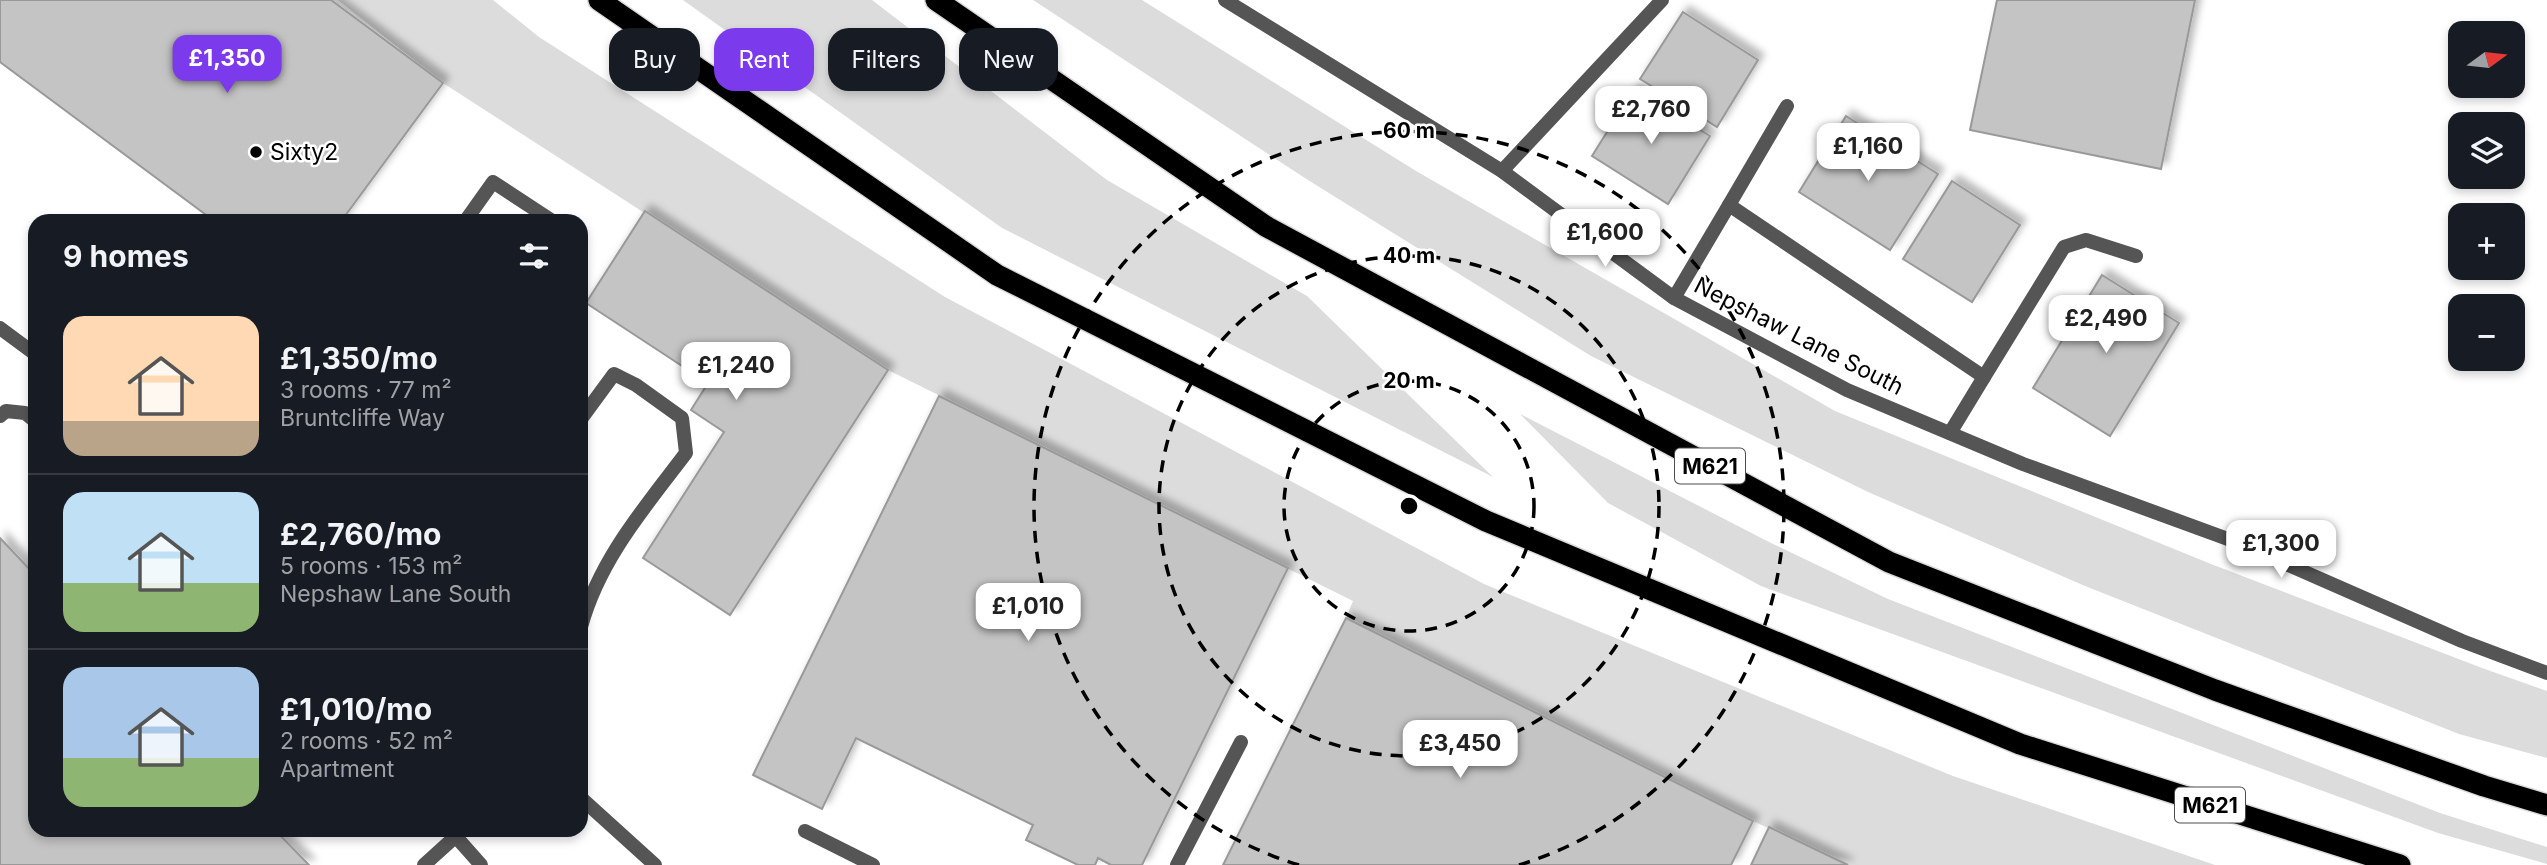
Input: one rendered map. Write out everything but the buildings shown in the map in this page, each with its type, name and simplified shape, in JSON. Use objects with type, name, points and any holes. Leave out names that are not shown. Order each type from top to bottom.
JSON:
[{"type":"highway","name":"M621","points":[[599,0],[997,275],[1486,521],[2020,744],[2400,865]]},
{"type":"highway","name":"M621","points":[[936,0],[1267,227],[1889,562],[2215,690],[2484,786],[2547,805]]},
{"type":"street","name":"Nepshaw Lane South","points":[[1225,0],[1502,171],[1674,298],[1847,390],[2023,464],[2236,542],[2462,641],[2547,673]]},
{"type":"street","points":[[1502,171],[1662,0]]},
{"type":"street","points":[[1674,298],[1787,106]]},
{"type":"street","points":[[471,214],[493,182],[542,214]]},
{"type":"street","points":[[1729,205],[1984,377]]},
{"type":"street","points":[[1950,433],[2064,247],[2085,240],[2136,256]]},
{"type":"street","points":[[0,328],[28,349]]},
{"type":"street","points":[[588,409],[614,374],[636,385],[682,418],[686,453],[618,544],[588,603]]},
{"type":"street","points":[[0,416],[6,411],[28,415]]},
{"type":"street","points":[[1177,865],[1241,742]]},
{"type":"street","points":[[588,804],[655,865]]},
{"type":"street","points":[[805,831],[873,865]]},
{"type":"street","points":[[424,865],[449,837]]},
{"type":"street","points":[[456,837],[481,865]]},
{"type":"shaded area","points":[[338,0],[493,0],[539,37],[609,82],[609,91],[623,91],[945,297],[1484,584],[1953,776],[2215,865],[1848,865],[1753,821],[1346,618],[1353,601],[888,370],[443,83]]},
{"type":"shaded area","points":[[683,0],[872,0],[909,28],[828,28],[828,91],[945,91],[945,56],[959,67],[959,91],[991,91],[1107,180],[1307,296],[1493,477],[1002,228],[810,91],[814,91],[814,28],[722,28]]},
{"type":"shaded area","points":[[1033,0],[1142,0],[1416,171],[1835,411],[2211,564],[2547,691],[2547,758],[2459,734],[2085,586],[1868,492],[1591,356],[1308,180]]},
{"type":"shaded area","points":[[1520,414],[1771,543],[1888,599],[2440,813],[2547,847],[2547,864],[2438,833],[1761,586],[1608,503]]},
{"type":"place","name":"Sixty2","points":[[256,152]]}]
